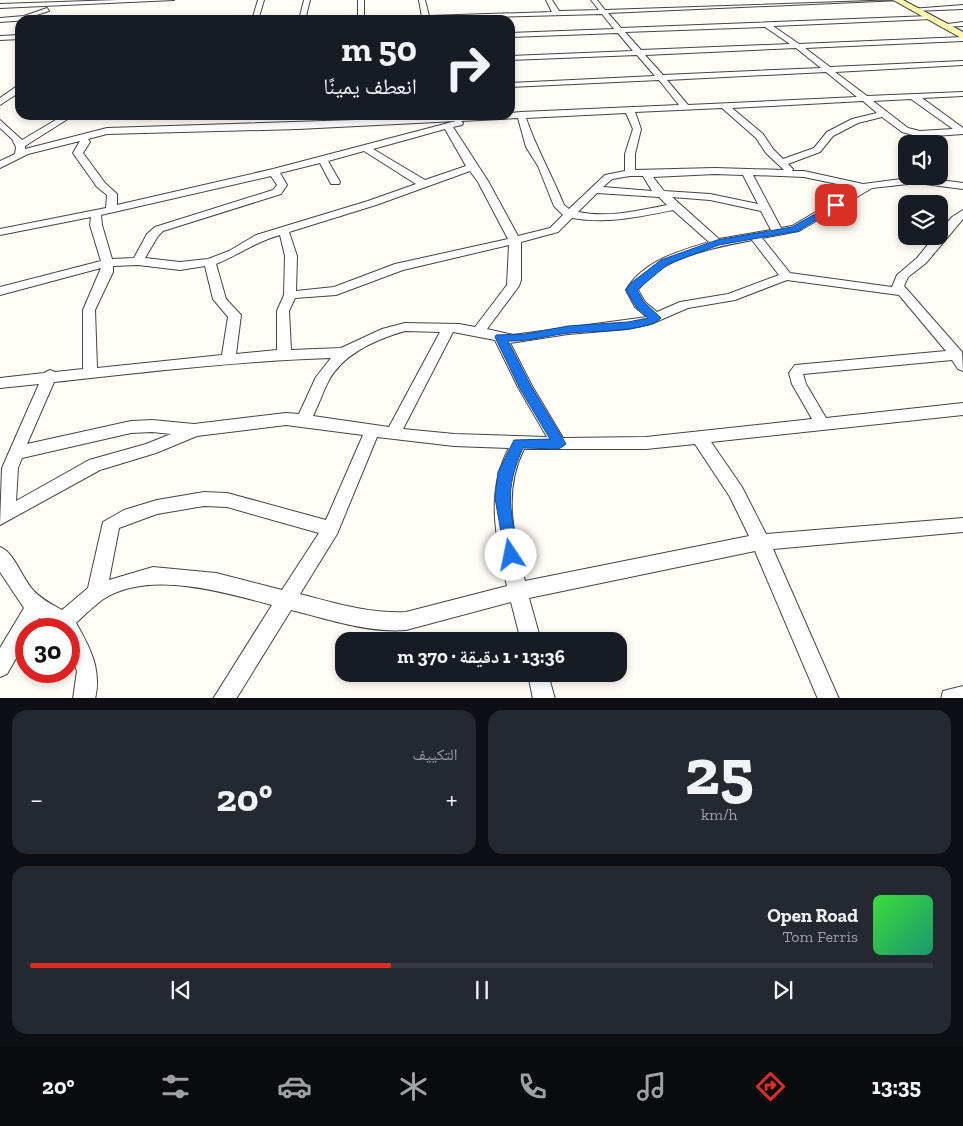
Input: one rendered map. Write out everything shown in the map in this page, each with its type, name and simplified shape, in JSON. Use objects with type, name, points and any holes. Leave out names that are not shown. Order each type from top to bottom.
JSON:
[{"type":"main road","points":[[898,0],[963,37]]},
{"type":"street","points":[[1,7],[10,0]]},
{"type":"street","points":[[1,7],[171,0]]},
{"type":"street","points":[[256,15],[261,0]]},
{"type":"street","points":[[303,15],[307,0]]},
{"type":"street","points":[[361,0],[361,15]]},
{"type":"street","points":[[422,0],[425,15]]},
{"type":"street","points":[[549,0],[557,14]]},
{"type":"street","points":[[594,0],[618,31],[663,78],[686,108]]},
{"type":"street","points":[[655,0],[665,9]]},
{"type":"street","points":[[705,0],[714,7]]},
{"type":"street","points":[[774,0],[781,5]]},
{"type":"street","points":[[515,16],[781,5],[832,1],[898,0]]},
{"type":"street","points":[[36,15],[50,10],[57,5]]},
{"type":"street","points":[[742,6],[912,133],[962,131]]},
{"type":"street","points":[[914,9],[963,7]]},
{"type":"street","points":[[515,35],[930,18]]},
{"type":"street","points":[[0,20],[15,19]]},
{"type":"street","points":[[942,25],[963,24]]},
{"type":"street","points":[[0,38],[15,37]]},
{"type":"street","points":[[515,58],[963,37]]},
{"type":"street","points":[[515,85],[963,63]]},
{"type":"street","points":[[0,102],[15,92]]},
{"type":"street","points":[[515,115],[963,94]]},
{"type":"street","points":[[947,95],[963,105]]},
{"type":"street","points":[[914,97],[962,131]]},
{"type":"street","points":[[725,106],[760,136],[769,151],[795,173]]},
{"type":"street","points":[[630,111],[637,129],[630,154],[630,173]]},
{"type":"street","points":[[782,163],[817,150],[830,134],[855,121],[886,113]]},
{"type":"street","points":[[521,115],[531,147],[543,166],[559,206],[568,214],[590,218],[614,218],[676,206]]},
{"type":"street","points":[[0,165],[41,130],[60,120]]},
{"type":"street","points":[[218,129],[221,120]]},
{"type":"street","points":[[279,126],[281,120]]},
{"type":"street","points":[[19,150],[108,130],[218,129],[427,120]]},
{"type":"street","points":[[0,232],[96,213],[274,172],[470,120]]},
{"type":"street","points":[[0,123],[16,138],[19,150]]},
{"type":"street","points":[[448,127],[459,142],[472,168],[483,181],[514,241],[515,280],[513,286],[478,332]]},
{"type":"street","points":[[83,136],[85,142],[78,153],[100,185],[112,194],[111,209]]},
{"type":"street","points":[[367,148],[424,184]]},
{"type":"street","points":[[324,160],[334,182]]},
{"type":"street","points":[[0,291],[107,263],[138,261],[167,266],[210,262],[233,253],[260,237],[372,203],[472,168]]},
{"type":"street","points":[[138,261],[159,229],[277,192],[282,185],[274,172]]},
{"type":"street","points":[[746,172],[767,209],[778,234]]},
{"type":"street","points":[[290,294],[336,291],[399,268],[554,230],[568,214],[609,177],[630,173],[795,173],[863,187],[886,182],[917,180],[963,186]]},
{"type":"street","points":[[646,174],[662,193],[717,243]]},
{"type":"street","points":[[656,318],[634,296],[632,290],[635,285],[664,262],[717,243],[795,230],[807,224],[825,210],[853,196],[863,187]]},
{"type":"street","points":[[594,189],[632,194],[662,193],[711,197],[767,209]]},
{"type":"street","points":[[90,372],[89,310],[105,280],[107,263],[96,224],[96,213]]},
{"type":"street","points":[[960,361],[901,292],[898,281],[923,258],[963,213]]},
{"type":"street","points":[[282,230],[286,235],[290,248],[290,294],[283,311],[284,355]]},
{"type":"street","points":[[755,238],[786,276]]},
{"type":"street","points":[[210,262],[222,305],[226,312],[234,315],[235,327],[230,338],[229,359]]},
{"type":"street","points":[[0,383],[50,375],[229,359],[343,353],[387,332],[405,327],[449,328],[500,337],[525,338],[568,330],[628,325],[656,318],[685,305],[719,301],[786,276],[901,292]]},
{"type":"street","points":[[392,434],[449,328]]},
{"type":"street","points":[[500,337],[525,387],[559,444]]},
{"type":"street","points":[[304,420],[324,377],[343,353]]},
{"type":"street","points":[[822,424],[800,384],[796,373],[800,368],[960,361]]},
{"type":"street","points":[[3,517],[10,468],[50,375]]},
{"type":"street","points":[[16,453],[131,427],[152,426],[194,430],[239,423],[304,420],[392,434],[519,443],[646,443],[963,409]]},
{"type":"street","points":[[3,517],[94,465],[150,449],[194,430]]},
{"type":"street","points":[[223,698],[331,529],[372,431]]},
{"type":"street","points":[[700,438],[736,492],[761,542],[829,698]]},
{"type":"street","points":[[519,443],[505,472],[502,498],[507,537],[529,632]]},
{"type":"street","points":[[97,594],[110,527],[113,523],[130,515],[157,507],[204,499],[227,500],[331,529]]},
{"type":"street","points":[[75,618],[97,594],[134,579],[153,575],[216,582],[368,620],[406,621],[519,592],[761,542],[963,525]]},
{"type":"street","points":[[0,555],[22,591],[36,606],[54,618]]},
{"type":"street","points":[[0,667],[36,606]]},
{"type":"street","points":[[80,650],[86,660],[88,687],[84,698]]},
{"type":"street","points":[[540,682],[544,698]]},
{"type":"street","points":[[951,698],[963,697]]},
{"type":"route","points":[[511,555],[502,498],[505,472],[519,443],[559,444],[525,387],[500,337],[525,338],[558,331],[628,325],[651,320],[656,318],[640,304],[632,290],[635,285],[664,262],[717,243],[795,230],[836,205]]}]
